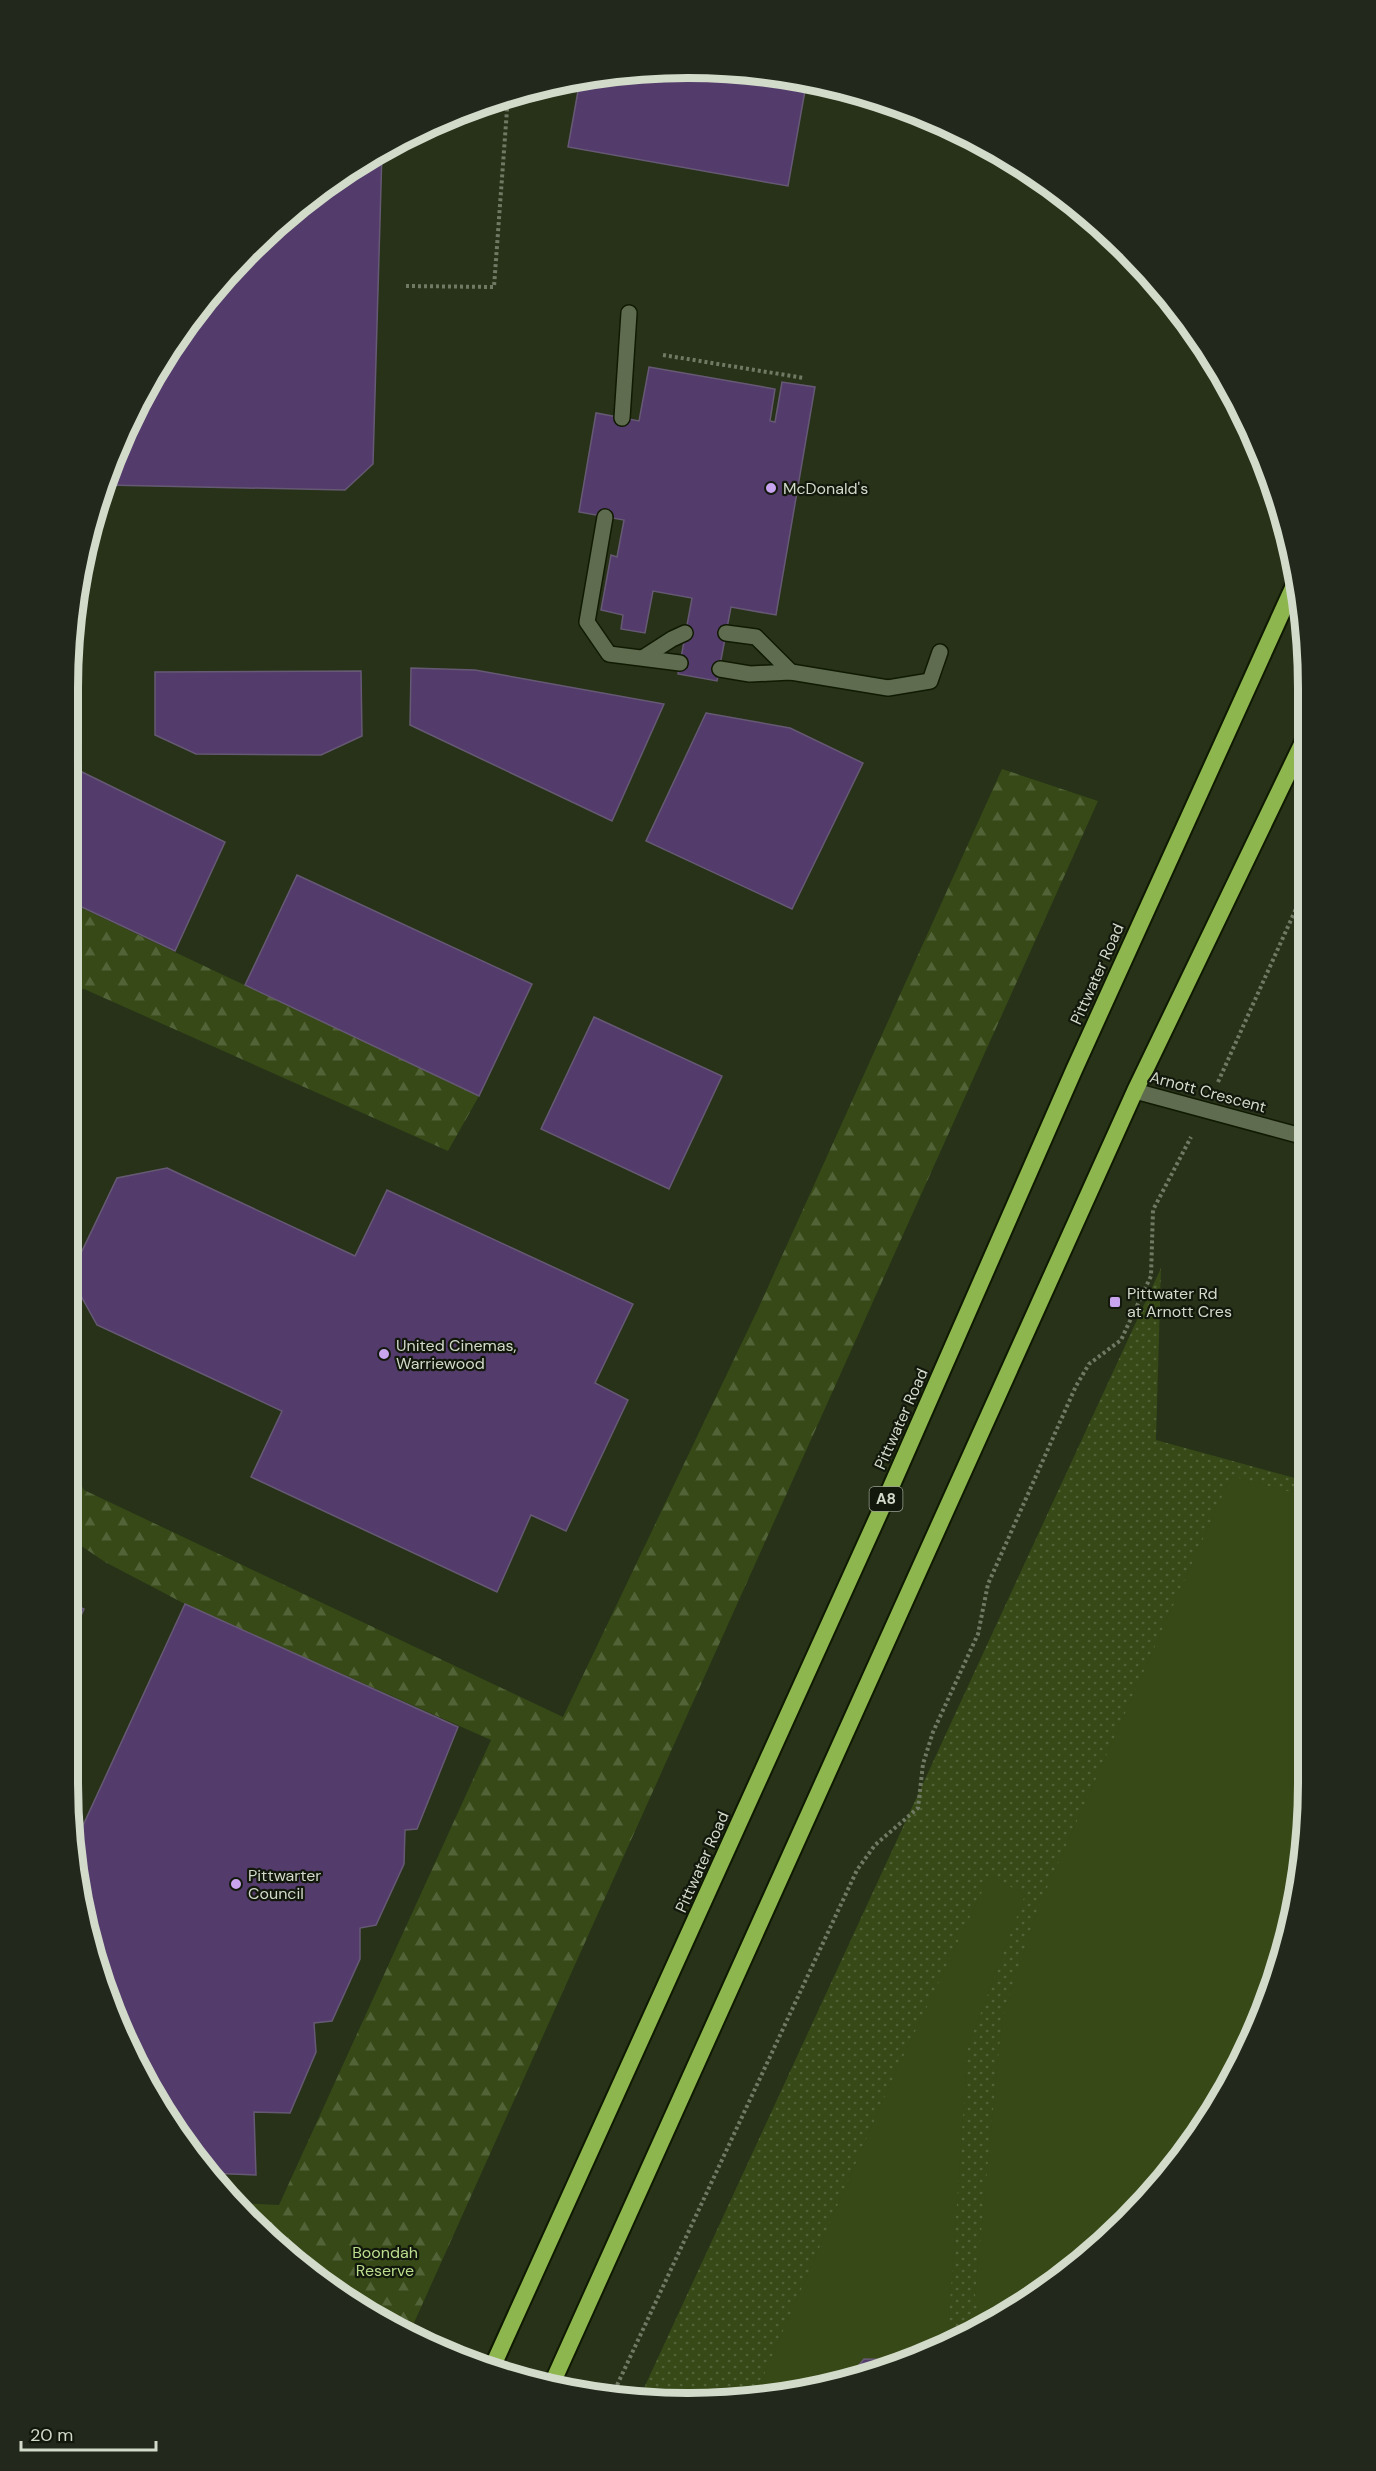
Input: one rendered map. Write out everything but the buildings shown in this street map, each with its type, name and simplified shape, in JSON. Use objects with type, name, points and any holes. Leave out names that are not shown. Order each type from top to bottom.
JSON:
[{"type":"highway","name":"Pittwater Road","points":[[494,2362],[879,1514],[1074,1070],[1290,594]]},
{"type":"highway","points":[[555,2378],[1136,1091],[1298,753]]},
{"type":"street","points":[[622,418],[629,313]]},
{"type":"street","points":[[605,517],[587,622],[609,654],[680,663]]},
{"type":"street","points":[[644,657],[686,633]]},
{"type":"street","points":[[726,633],[756,637],[791,672]]},
{"type":"street","points":[[720,669],[750,674],[791,672],[888,688],[930,681],[940,652]]},
{"type":"street","name":"Arnott Crescent","points":[[1136,1091],[1298,1135]]},
{"type":"path","points":[[406,286],[494,287],[507,106]]},
{"type":"path","points":[[663,355],[804,378]]},
{"type":"path","points":[[615,2389],[857,1870],[875,1845],[918,1808],[923,1764],[933,1732],[978,1634],[988,1584],[1076,1386],[1089,1364],[1121,1340],[1146,1287],[1151,1276],[1154,1210],[1237,1044],[1298,905]]},
{"type":"green space","name":"Boondah Reserve","points":[[1002,769],[1098,801],[412,2327],[349,2290],[317,2267],[286,2242],[247,2204],[279,2205],[491,1740],[185,1604],[105,1562],[78,1544],[78,1478],[84,1490],[563,1717],[758,1309]]},
{"type":"green space","points":[[78,906],[479,1096],[448,1151],[84,989],[78,990]]},
{"type":"green space","points":[[1161,1268],[1156,1440],[1298,1479],[1298,1783],[1293,1863],[1277,1941],[1266,1979],[1235,2053],[1195,2122],[1147,2185],[1090,2242],[1027,2290],[993,2311],[921,2347],[884,2361],[807,2381],[728,2392],[642,2391]]},
{"type":"green space","points":[[1231,1476],[1298,1494],[1297,1823],[1293,1863],[1277,1941],[1252,2016],[1235,2053],[1195,2122],[1147,2185],[1090,2242],[1059,2267],[1027,2290],[979,2319],[975,2294],[1002,2019],[1039,1906]]},
{"type":"green space","points":[[990,1875],[1025,1895],[968,2047],[948,2335],[888,2359],[864,2359],[855,2369],[846,2372],[758,2389],[891,2082]]},
{"type":"place","name":"McDonald's","points":[[771,488]]},
{"type":"place","name":"Pittwater Rd at Arnott Cres","points":[[1115,1302]]},
{"type":"place","name":"United Cinemas, Warriewood","points":[[384,1354]]},
{"type":"place","name":"Pittwarter Council","points":[[236,1884]]}]
